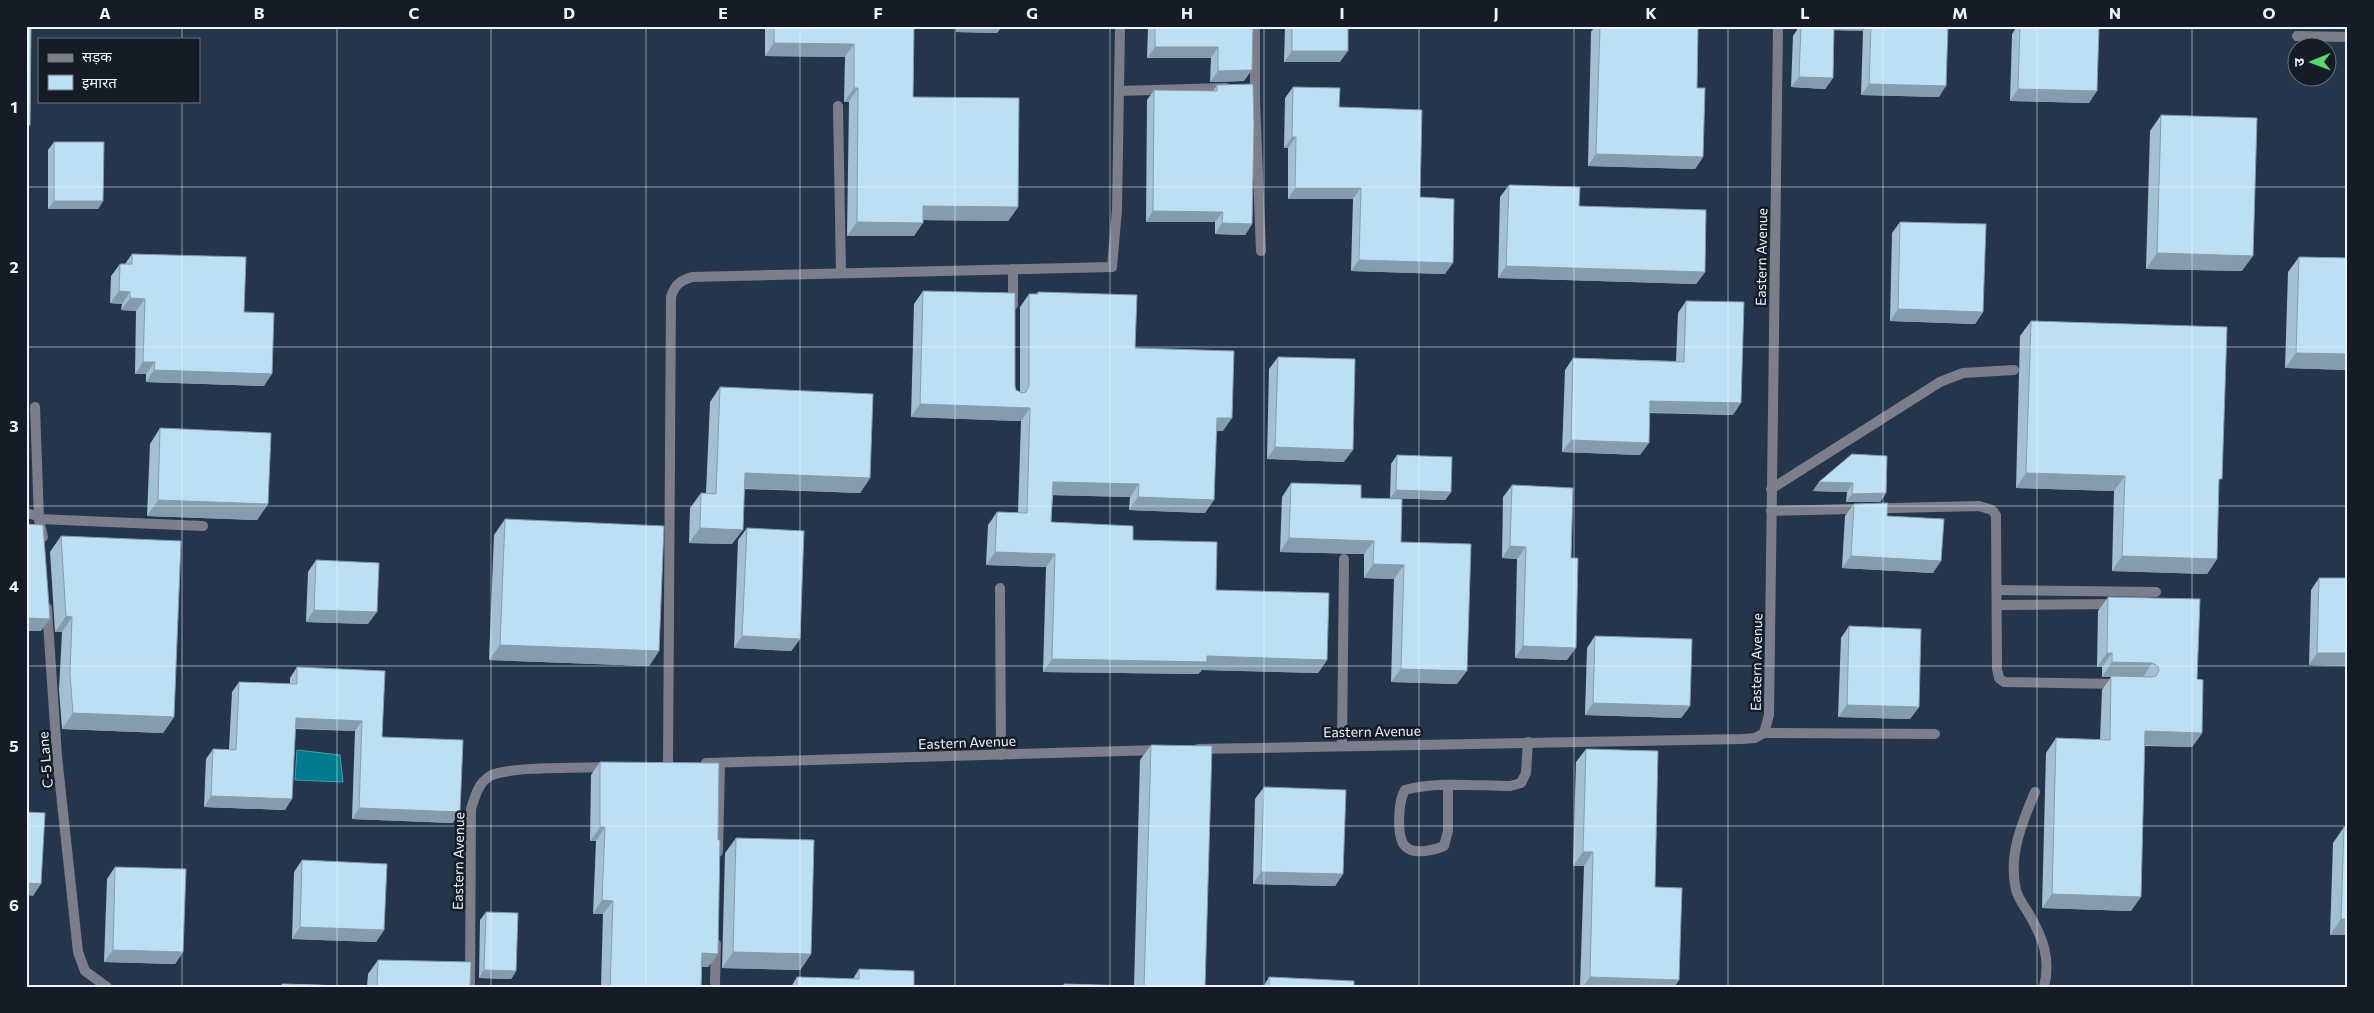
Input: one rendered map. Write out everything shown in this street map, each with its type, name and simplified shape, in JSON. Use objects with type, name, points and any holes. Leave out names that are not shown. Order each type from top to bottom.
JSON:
[{"type":"street","points":[[668,765],[671,297],[674,287],[680,281],[692,277],[1112,267],[1116,210],[1120,26]]},
{"type":"street","points":[[1255,26],[1245,88],[1261,251]]},
{"type":"street","name":"Eastern Avenue","points":[[1186,750],[1342,745],[1743,739],[1755,738],[1764,733],[1769,715],[1778,26]]},
{"type":"street","points":[[2297,36],[2348,37]]},
{"type":"street","points":[[1119,91],[1245,88]]},
{"type":"street","points":[[838,106],[841,273]]},
{"type":"street","points":[[1013,269],[1013,316]]},
{"type":"street","points":[[1771,489],[1940,382],[1963,373],[2014,370]]},
{"type":"street","points":[[35,407],[39,519],[43,544]]},
{"type":"street","points":[[1771,511],[1984,507],[1996,515],[1998,590],[1997,669],[1999,678],[2004,682],[2132,684]]},
{"type":"street","points":[[26,513],[34,514],[39,519],[203,526]]},
{"type":"street","points":[[1342,745],[1344,559]]},
{"type":"street","points":[[1000,588],[1001,755]]},
{"type":"street","points":[[1998,590],[2156,592]]},
{"type":"street","name":"C-5 Lane","points":[[47,602],[57,756],[78,952],[85,972],[107,987]]},
{"type":"street","points":[[1997,605],[2129,604]]},
{"type":"street","points":[[1764,733],[1935,734]]},
{"type":"street","points":[[1448,786],[1448,830],[1444,846],[1437,850],[1409,850],[1404,846],[1399,814],[1400,799],[1405,790],[1448,786],[1510,786],[1521,783],[1526,773],[1528,742]]},
{"type":"street","name":"Eastern Avenue","points":[[694,764],[1167,750]]},
{"type":"street","points":[[718,863],[720,763]]},
{"type":"street","name":"Eastern Avenue","points":[[470,987],[471,808],[477,789],[490,776],[509,771],[618,767]]},
{"type":"street","points":[[2035,792],[2017,836],[2014,879],[2017,892],[2045,945],[2048,962],[2044,987]]},
{"type":"street","points":[[715,983],[716,933]]},
{"type":"shaded area","points":[[297,750],[340,755],[343,782],[295,780]]},
{"type":"building","points":[[774,26],[914,26],[913,97],[1019,98],[1018,207],[923,206],[923,223],[857,222],[858,88],[854,88],[854,44],[774,43]]},
{"type":"building","points":[[1155,26],[1253,26],[1252,70],[1218,71],[1218,47],[1155,47]]},
{"type":"building","points":[[1292,26],[1348,26],[1348,51],[1292,51]]},
{"type":"building","points":[[1600,26],[1698,26],[1697,88],[1705,88],[1703,157],[1596,154]]},
{"type":"building","points":[[1801,26],[1834,26],[1833,78],[1799,77]]},
{"type":"building","points":[[1871,26],[1948,26],[1946,86],[1869,84]]},
{"type":"building","points":[[2020,26],[2099,26],[2097,91],[2018,89]]},
{"type":"building","points":[[26,27],[31,27],[30,125],[26,125]]},
{"type":"building","points":[[1253,84],[1252,224],[1222,223],[1223,212],[1153,211],[1154,90],[1217,91],[1217,85]]},
{"type":"building","points":[[1293,87],[1340,88],[1339,107],[1422,110],[1420,197],[1454,199],[1453,263],[1359,260],[1361,188],[1295,188],[1296,137],[1292,137]]},
{"type":"building","points":[[2161,115],[2257,118],[2253,256],[2157,253]]},
{"type":"building","points":[[54,142],[104,142],[103,201],[54,201]]},
{"type":"building","points":[[1509,185],[1580,187],[1579,206],[1706,210],[1705,272],[1506,266]]},
{"type":"building","points":[[1900,222],[1986,224],[1983,312],[1898,309]]},
{"type":"building","points":[[132,254],[246,257],[244,312],[274,313],[272,374],[154,370],[155,362],[143,362],[145,299],[130,298],[130,292],[119,291],[120,264],[132,264]]},
{"type":"building","points":[[2299,257],[2348,258],[2348,354],[2296,353]]},
{"type":"building","points":[[923,291],[1015,293],[1015,386],[1016,390],[1022,393],[1026,392],[1029,386],[1029,294],[1038,294],[1038,292],[1137,295],[1135,348],[1234,351],[1232,418],[1217,418],[1214,500],[1138,497],[1139,484],[1053,482],[1051,522],[1133,526],[1133,540],[1217,542],[1216,590],[1329,593],[1327,660],[1207,656],[1207,662],[1052,659],[1055,554],[995,552],[997,512],[1027,513],[1030,408],[920,404]]},
{"type":"building","points":[[1686,301],[1744,302],[1741,403],[1650,401],[1649,443],[1571,440],[1573,358],[1684,362]]},
{"type":"building","points":[[2031,321],[2227,327],[2222,479],[2219,479],[2217,559],[2122,556],[2125,476],[2026,473]]},
{"type":"building","points":[[1278,357],[1355,359],[1353,450],[1275,447]]},
{"type":"building","points":[[720,387],[873,394],[870,478],[745,473],[743,530],[700,528],[701,493],[716,494]]},
{"type":"building","points":[[160,428],[271,433],[268,504],[158,500]]},
{"type":"building","points":[[1852,454],[1887,456],[1886,493],[1852,494],[1853,483],[1819,482]]},
{"type":"building","points":[[1397,455],[1452,457],[1451,492],[1396,490]]},
{"type":"building","points":[[1291,483],[1361,485],[1361,498],[1402,499],[1401,542],[1471,544],[1467,671],[1401,669],[1404,565],[1373,564],[1374,541],[1289,538]]},
{"type":"building","points":[[1512,485],[1573,488],[1571,558],[1578,558],[1576,648],[1523,646],[1526,547],[1510,546]]},
{"type":"building","points":[[1888,503],[1887,516],[1944,519],[1941,561],[1851,556],[1854,504]]},
{"type":"building","points":[[505,519],[664,526],[659,651],[500,645]]},
{"type":"building","points":[[26,524],[43,525],[50,619],[26,618]]},
{"type":"building","points":[[747,528],[804,531],[800,639],[742,636]]},
{"type":"building","points":[[61,536],[181,541],[174,717],[73,713],[70,674],[72,617],[66,616]]},
{"type":"building","points":[[316,560],[379,563],[377,612],[314,610]]},
{"type":"building","points":[[2319,578],[2348,578],[2348,653],[2317,653]]},
{"type":"building","points":[[2108,597],[2200,599],[2197,679],[2203,680],[2202,733],[2145,731],[2141,897],[2052,894],[2056,738],[2110,740],[2111,676],[2152,677],[2156,676],[2159,671],[2158,666],[2152,663],[2112,662],[2112,653],[2107,653]]},
{"type":"building","points":[[1849,626],[1921,629],[1919,707],[1847,705]]},
{"type":"building","points":[[1595,636],[1692,639],[1690,706],[1593,703]]},
{"type":"building","points":[[297,667],[385,671],[382,737],[463,740],[460,812],[359,808],[362,721],[296,718],[292,799],[211,796],[213,749],[236,750],[239,682],[297,684]]},
{"type":"building","points":[[1151,745],[1212,746],[1205,987],[1144,987]]},
{"type":"building","points":[[1586,749],[1658,751],[1655,887],[1682,888],[1679,980],[1590,977],[1593,852],[1583,852]]},
{"type":"building","points":[[600,762],[719,763],[718,954],[702,953],[701,987],[610,987],[613,901],[602,900],[605,827],[600,827]]},
{"type":"building","points":[[1264,787],[1346,790],[1343,874],[1261,872]]},
{"type":"building","points":[[26,812],[45,813],[41,884],[26,883]]},
{"type":"building","points":[[2344,827],[2348,827],[2348,919],[2341,919]]},
{"type":"building","points":[[736,838],[814,840],[811,954],[733,952]]},
{"type":"building","points":[[302,860],[387,864],[384,930],[300,927]]},
{"type":"building","points":[[115,867],[186,869],[183,952],[113,950]]},
{"type":"building","points":[[486,912],[518,913],[516,971],[484,970]]},
{"type":"building","points":[[378,960],[471,962],[470,987],[377,987]]},
{"type":"building","points":[[859,969],[914,971],[914,987],[797,987],[797,977],[859,979]]},
{"type":"building","points":[[1269,977],[1354,981],[1354,987],[1269,987]]},
{"type":"building","points":[[282,984],[377,987],[282,987]]},
{"type":"building","points":[[1064,984],[1133,986],[1064,987]]}]
